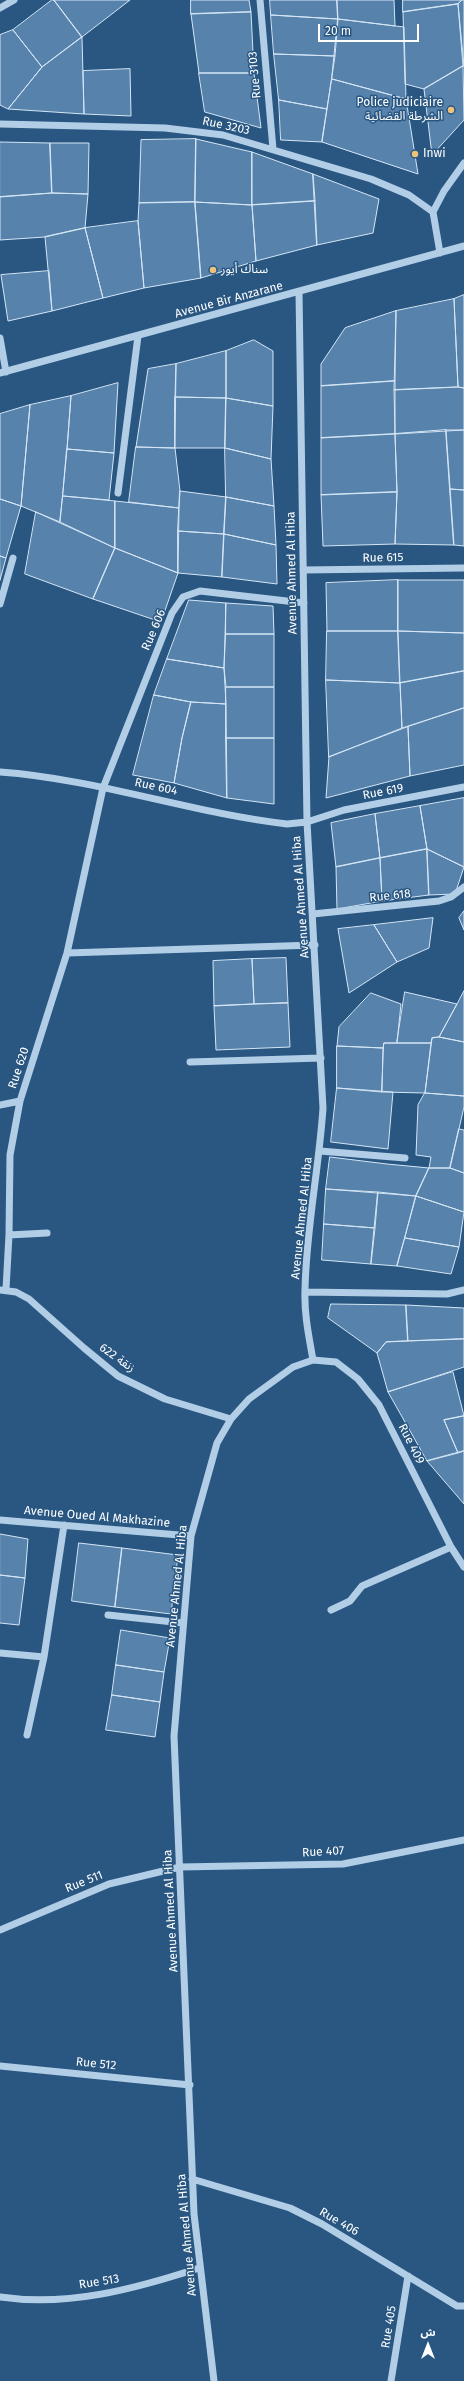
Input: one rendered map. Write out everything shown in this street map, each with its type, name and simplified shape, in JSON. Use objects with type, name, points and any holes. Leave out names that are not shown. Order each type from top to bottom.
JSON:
[{"type":"street","points":[[0,8],[14,0]]},
{"type":"street","name":"Rue 3103","points":[[260,0],[273,149]]},
{"type":"street","name":"Rue 3203","points":[[0,124],[165,128],[223,134],[371,179],[409,195],[433,212]]},
{"type":"street","points":[[440,253],[433,212],[444,192],[464,163]]},
{"type":"street","name":"Avenue Bir Anzarane","points":[[3,372],[464,246]]},
{"type":"street","name":"Avenue Ahmed Al Hiba","points":[[214,2381],[199,2268],[192,2180],[190,2085],[174,1736],[192,1536],[217,1443],[231,1419],[249,1399],[293,1367],[313,1360],[305,1292],[310,1226],[320,1151],[323,1108],[307,822],[299,292]]},
{"type":"street","points":[[118,493],[138,336]]},
{"type":"street","points":[[0,338],[3,372]]},
{"type":"street","points":[[0,604],[13,558]]},
{"type":"street","name":"Rue 615","points":[[303,570],[464,568]]},
{"type":"street","name":"Rue 606","points":[[103,788],[172,613],[183,597],[200,591],[304,603]]},
{"type":"street","name":"Rue 604","points":[[0,772],[103,788],[268,822],[287,824],[307,822]]},
{"type":"street","name":"Rue 619","points":[[307,822],[344,810],[464,787]]},
{"type":"street","name":"Rue 620","points":[[3,1290],[10,1235],[10,1155],[20,1101],[67,953],[103,788]]},
{"type":"street","name":"Rue 618","points":[[313,914],[439,901],[451,898],[464,887]]},
{"type":"street","points":[[67,953],[315,945]]},
{"type":"street","points":[[190,1062],[321,1058]]},
{"type":"street","points":[[0,1105],[20,1101]]},
{"type":"street","points":[[320,1151],[405,1158]]},
{"type":"street","points":[[10,1235],[47,1233]]},
{"type":"street","name":"زنقة 622","points":[[3,1290],[16,1292],[29,1299],[118,1376],[165,1399],[231,1419]]},
{"type":"street","points":[[305,1292],[448,1294],[464,1290]]},
{"type":"street","name":"Rue 409","points":[[313,1360],[336,1362],[358,1379],[379,1405],[451,1547],[464,1567]]},
{"type":"street","name":"Avenue Oued Al Makhazine","points":[[0,1520],[192,1536]]},
{"type":"street","points":[[27,1735],[44,1657],[64,1525]]},
{"type":"street","points":[[331,1610],[350,1601],[362,1586],[451,1547]]},
{"type":"street","points":[[108,1615],[183,1623]]},
{"type":"street","points":[[0,1653],[44,1657]]},
{"type":"street","name":"Rue 407","points":[[180,1867],[343,1864],[464,1840]]},
{"type":"street","name":"Rue 511","points":[[0,1930],[109,1884],[180,1867]]},
{"type":"street","name":"Rue 512","points":[[0,2066],[190,2085]]},
{"type":"street","name":"Rue 406","points":[[192,2180],[290,2208],[322,2224],[457,2306],[464,2306]]},
{"type":"street","name":"Rue 513","points":[[0,2297],[23,2301],[98,2296],[165,2279],[199,2268]]},
{"type":"street","name":"Rue 405","points":[[391,2381],[408,2276]]},
{"type":"building","points":[[54,0],[82,37],[42,67],[13,30]]},
{"type":"building","points":[[54,0],[130,0],[82,37]]},
{"type":"building","points":[[191,0],[249,0],[251,12],[191,14]]},
{"type":"building","points":[[270,0],[337,0],[338,19],[271,15]]},
{"type":"building","points":[[337,0],[394,0],[395,26],[338,19]]},
{"type":"building","points":[[403,0],[462,0],[458,4],[403,12]]},
{"type":"building","points":[[464,0],[464,67],[458,4]]},
{"type":"building","points":[[458,4],[463,66],[424,89],[405,84],[403,12]]},
{"type":"building","points":[[251,12],[254,73],[199,73],[191,14]]},
{"type":"building","points":[[271,15],[338,19],[335,56],[274,54]]},
{"type":"building","points":[[338,19],[404,27],[406,99],[332,79]]},
{"type":"building","points":[[13,30],[42,67],[8,109],[0,105],[0,35]]},
{"type":"building","points":[[82,37],[84,114],[8,109],[42,67]]},
{"type":"building","points":[[274,54],[335,56],[327,109],[279,100]]},
{"type":"building","points":[[463,66],[464,120],[432,155],[424,89]]},
{"type":"building","points":[[130,69],[131,116],[84,114],[83,71]]},
{"type":"building","points":[[199,73],[254,73],[261,128],[205,112]]},
{"type":"building","points":[[332,79],[406,99],[418,174],[322,142]]},
{"type":"building","points":[[279,100],[327,109],[322,142],[281,140]]},
{"type":"building","points":[[196,139],[252,152],[252,205],[195,202]]},
{"type":"building","points":[[196,139],[195,202],[139,203],[141,140]]},
{"type":"building","points":[[0,142],[50,143],[52,193],[0,197]]},
{"type":"building","points":[[50,143],[89,143],[88,194],[52,193]]},
{"type":"building","points":[[252,152],[313,174],[315,201],[252,205]]},
{"type":"building","points":[[313,174],[379,199],[373,233],[317,245]]},
{"type":"building","points":[[52,193],[88,194],[85,228],[45,237],[0,240],[0,197]]},
{"type":"building","points":[[315,201],[317,245],[256,261],[252,205]]},
{"type":"building","points":[[195,202],[201,278],[144,288],[138,221],[139,203]]},
{"type":"building","points":[[195,202],[252,205],[256,261],[201,278]]},
{"type":"building","points":[[138,221],[144,288],[103,298],[85,228]]},
{"type":"building","points":[[85,228],[103,298],[52,311],[45,237]]},
{"type":"building","points":[[49,271],[52,311],[8,321],[1,275]]},
{"type":"building","points":[[464,295],[464,388],[458,387],[454,299]]},
{"type":"building","points":[[454,299],[458,387],[394,390],[396,311]]},
{"type":"building","points":[[396,311],[395,381],[321,386],[321,364],[345,328]]},
{"type":"building","points":[[254,340],[273,351],[273,406],[226,398],[226,351]]},
{"type":"building","points":[[226,351],[226,398],[175,397],[176,364]]},
{"type":"building","points":[[176,364],[175,448],[136,447],[148,369]]},
{"type":"building","points":[[395,381],[395,434],[321,438],[321,386]]},
{"type":"building","points":[[118,383],[114,453],[67,449],[71,396]]},
{"type":"building","points":[[464,388],[464,430],[395,434],[394,390]]},
{"type":"building","points":[[71,396],[60,522],[21,506],[30,405]]},
{"type":"building","points":[[175,397],[226,398],[225,448],[175,448]]},
{"type":"building","points":[[226,398],[273,406],[271,459],[225,448]]},
{"type":"building","points":[[30,405],[21,506],[0,499],[0,414]]},
{"type":"building","points":[[446,430],[464,430],[464,490],[450,489]]},
{"type":"building","points":[[446,430],[454,545],[395,544],[397,492],[395,434]]},
{"type":"building","points":[[395,434],[397,492],[321,495],[321,438]]},
{"type":"building","points":[[136,447],[175,448],[180,491],[179,508],[129,502]]},
{"type":"building","points":[[225,448],[271,459],[274,506],[226,497]]},
{"type":"building","points":[[67,449],[114,453],[109,500],[63,496]]},
{"type":"building","points":[[450,489],[464,490],[464,546],[454,545]]},
{"type":"building","points":[[180,491],[226,497],[224,534],[178,531]]},
{"type":"building","points":[[397,492],[395,544],[323,546],[321,495]]},
{"type":"building","points":[[63,496],[115,501],[115,548],[60,522]]},
{"type":"building","points":[[226,497],[274,506],[276,545],[224,534]]},
{"type":"building","points":[[0,499],[21,506],[6,558],[0,556]]},
{"type":"building","points":[[115,501],[179,508],[178,573],[115,548]]},
{"type":"building","points":[[36,512],[115,548],[93,599],[25,574]]},
{"type":"building","points":[[178,531],[224,534],[222,577],[178,573]]},
{"type":"building","points":[[224,534],[276,545],[277,584],[222,577]]},
{"type":"building","points":[[115,548],[178,573],[161,622],[93,599]]},
{"type":"building","points":[[0,556],[6,558],[0,580]]},
{"type":"building","points":[[398,580],[464,580],[464,633],[398,631]]},
{"type":"building","points":[[398,580],[398,631],[327,631],[326,583]]},
{"type":"building","points":[[189,600],[226,603],[224,668],[167,659]]},
{"type":"building","points":[[226,603],[273,606],[274,634],[226,634]]},
{"type":"building","points":[[327,631],[398,631],[400,683],[326,680]]},
{"type":"building","points":[[398,631],[464,633],[464,671],[400,683]]},
{"type":"building","points":[[226,634],[274,634],[274,687],[226,687],[224,668]]},
{"type":"building","points":[[167,659],[224,668],[226,704],[191,702],[154,695]]},
{"type":"building","points":[[464,671],[464,708],[402,728],[400,683]]},
{"type":"building","points":[[326,680],[400,683],[402,728],[329,757]]},
{"type":"building","points":[[226,687],[274,687],[274,738],[226,738]]},
{"type":"building","points":[[154,695],[191,702],[182,738],[174,783],[133,775]]},
{"type":"building","points":[[191,702],[226,704],[227,798],[174,783],[182,738]]},
{"type":"building","points":[[464,708],[464,765],[410,776],[408,727]]},
{"type":"building","points":[[408,727],[410,776],[326,798],[329,757]]},
{"type":"building","points":[[226,738],[274,738],[274,804],[227,798]]},
{"type":"building","points":[[464,798],[464,867],[427,849],[420,806]]},
{"type":"building","points":[[420,806],[427,849],[380,858],[375,814]]},
{"type":"building","points":[[375,814],[380,858],[336,867],[331,823]]},
{"type":"building","points":[[427,849],[429,895],[382,901],[380,858]]},
{"type":"building","points":[[427,849],[464,867],[455,894],[429,895]]},
{"type":"building","points":[[380,858],[382,901],[337,909],[336,867]]},
{"type":"building","points":[[464,911],[464,930],[459,918]]},
{"type":"building","points":[[433,918],[429,948],[397,962],[374,925]]},
{"type":"building","points":[[374,925],[397,962],[349,993],[338,929]]},
{"type":"building","points":[[286,958],[288,1003],[254,1004],[252,959]]},
{"type":"building","points":[[252,959],[254,1004],[214,1006],[213,961]]},
{"type":"building","points":[[464,991],[464,1042],[439,1037],[457,1004]]},
{"type":"building","points":[[405,992],[457,1004],[439,1037],[432,1038],[431,1043],[397,1043]]},
{"type":"building","points":[[371,993],[401,1004],[397,1043],[384,1043],[383,1048],[337,1046],[339,1027]]},
{"type":"building","points":[[288,1003],[290,1047],[216,1050],[214,1006]]},
{"type":"building","points":[[439,1037],[464,1042],[464,1096],[425,1093],[432,1038]]},
{"type":"building","points":[[384,1043],[431,1043],[425,1093],[382,1092]]},
{"type":"building","points":[[337,1046],[383,1048],[382,1092],[337,1088]]},
{"type":"building","points":[[337,1088],[393,1092],[388,1149],[331,1142]]},
{"type":"building","points":[[425,1093],[464,1096],[464,1107],[450,1168],[429,1168],[431,1157],[416,1155],[418,1105]]},
{"type":"building","points":[[459,1129],[464,1130],[464,1173],[450,1168]]},
{"type":"building","points":[[330,1157],[429,1168],[416,1196],[326,1189]]},
{"type":"building","points":[[429,1168],[450,1168],[464,1173],[464,1212],[416,1196]]},
{"type":"building","points":[[326,1189],[378,1192],[375,1228],[324,1224]]},
{"type":"building","points":[[378,1192],[416,1196],[397,1266],[371,1264]]},
{"type":"building","points":[[416,1196],[464,1212],[459,1247],[405,1238]]},
{"type":"building","points":[[324,1224],[375,1228],[371,1264],[322,1260]]},
{"type":"building","points":[[405,1238],[459,1247],[451,1274],[397,1266]]},
{"type":"building","points":[[331,1304],[406,1305],[408,1341],[386,1342],[377,1353],[328,1318]]},
{"type":"building","points":[[406,1305],[464,1308],[464,1339],[408,1341]]},
{"type":"building","points":[[464,1339],[464,1367],[388,1392],[377,1353],[386,1342]]},
{"type":"building","points":[[453,1372],[464,1416],[444,1420],[458,1453],[427,1461],[388,1392]]},
{"type":"building","points":[[464,1416],[464,1451],[458,1453],[444,1420]]},
{"type":"building","points":[[464,1451],[464,1504],[427,1461]]},
{"type":"building","points":[[0,1534],[28,1539],[25,1578],[0,1575]]},
{"type":"building","points":[[79,1543],[122,1548],[115,1607],[72,1601]]},
{"type":"building","points":[[122,1548],[178,1555],[171,1614],[115,1607]]},
{"type":"building","points":[[0,1575],[25,1578],[19,1625],[0,1623]]},
{"type":"building","points":[[121,1630],[170,1638],[164,1672],[116,1665]]},
{"type":"building","points":[[116,1665],[164,1672],[160,1702],[112,1695]]},
{"type":"building","points":[[112,1695],[160,1702],[155,1737],[106,1730]]},
{"type":"place","name":"Police judiciaire الشرطة القضائية","points":[[451,110]]},
{"type":"place","name":"Inwi","points":[[415,154]]},
{"type":"place","name":"سناك أيور","points":[[213,270]]}]
